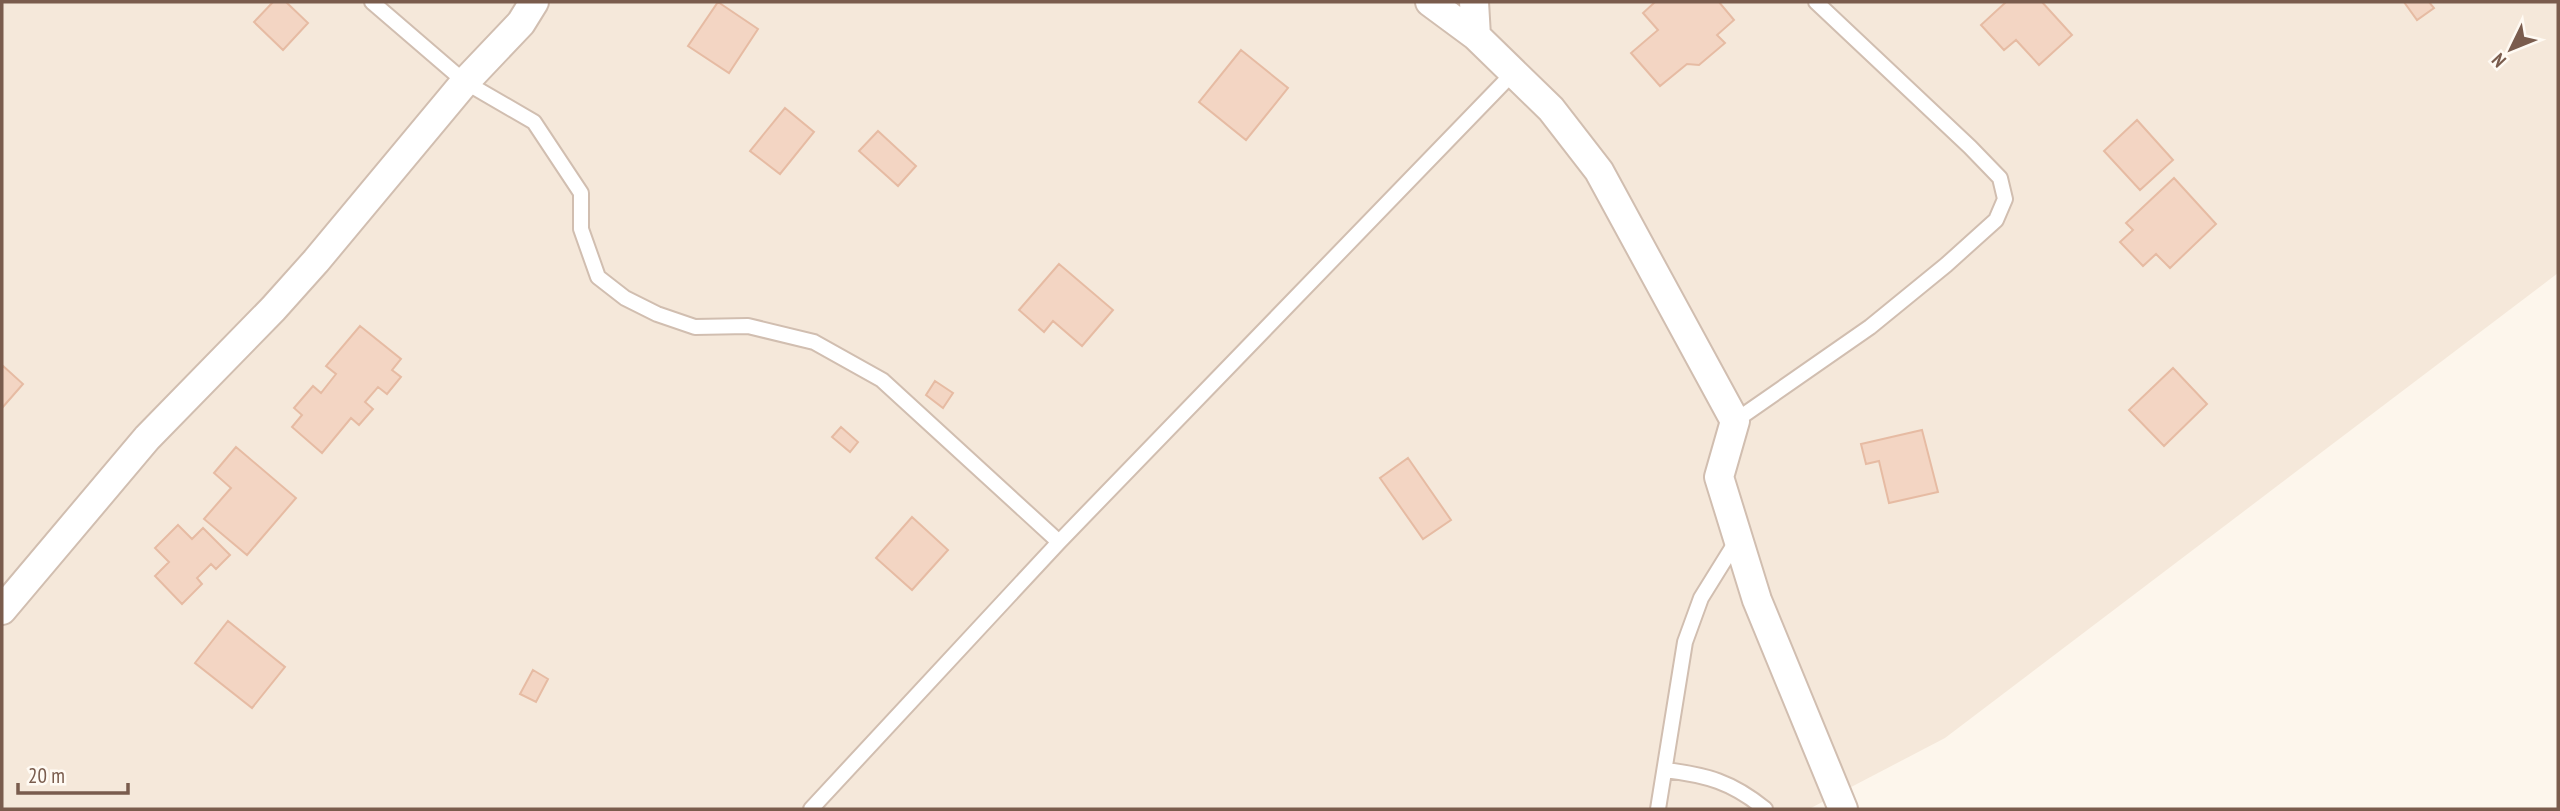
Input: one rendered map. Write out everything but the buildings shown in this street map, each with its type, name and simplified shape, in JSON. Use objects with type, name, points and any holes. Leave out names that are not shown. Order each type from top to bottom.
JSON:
[{"type":"street","points":[[2,610],[147,438],[316,261],[465,82],[521,23],[534,2]]},
{"type":"street","points":[[1430,2],[1476,36],[1551,108],[1599,171],[1735,421],[1719,477],[1756,600],[1843,809]]},
{"type":"street","points":[[1474,2],[1476,36]]},
{"type":"lane","points":[[372,2],[465,82],[534,122],[580,193],[580,229],[598,278],[625,298],[657,314],[695,327],[748,326],[814,342],[883,380],[1059,542]]},
{"type":"lane","points":[[1735,421],[1870,327],[1946,265],[1996,220],[2005,200],[2000,178],[1816,2]]},
{"type":"lane","points":[[811,809],[1059,542],[1514,72]]},
{"type":"lane","points":[[1658,809],[1685,642],[1701,598],[1737,540]]},
{"type":"lane","points":[[1665,770],[1720,780],[1744,792],[1765,809]]},
{"type":"shaded area","points":[[2,2],[2558,2],[2558,273],[1945,738],[1809,809],[2,809]]}]
